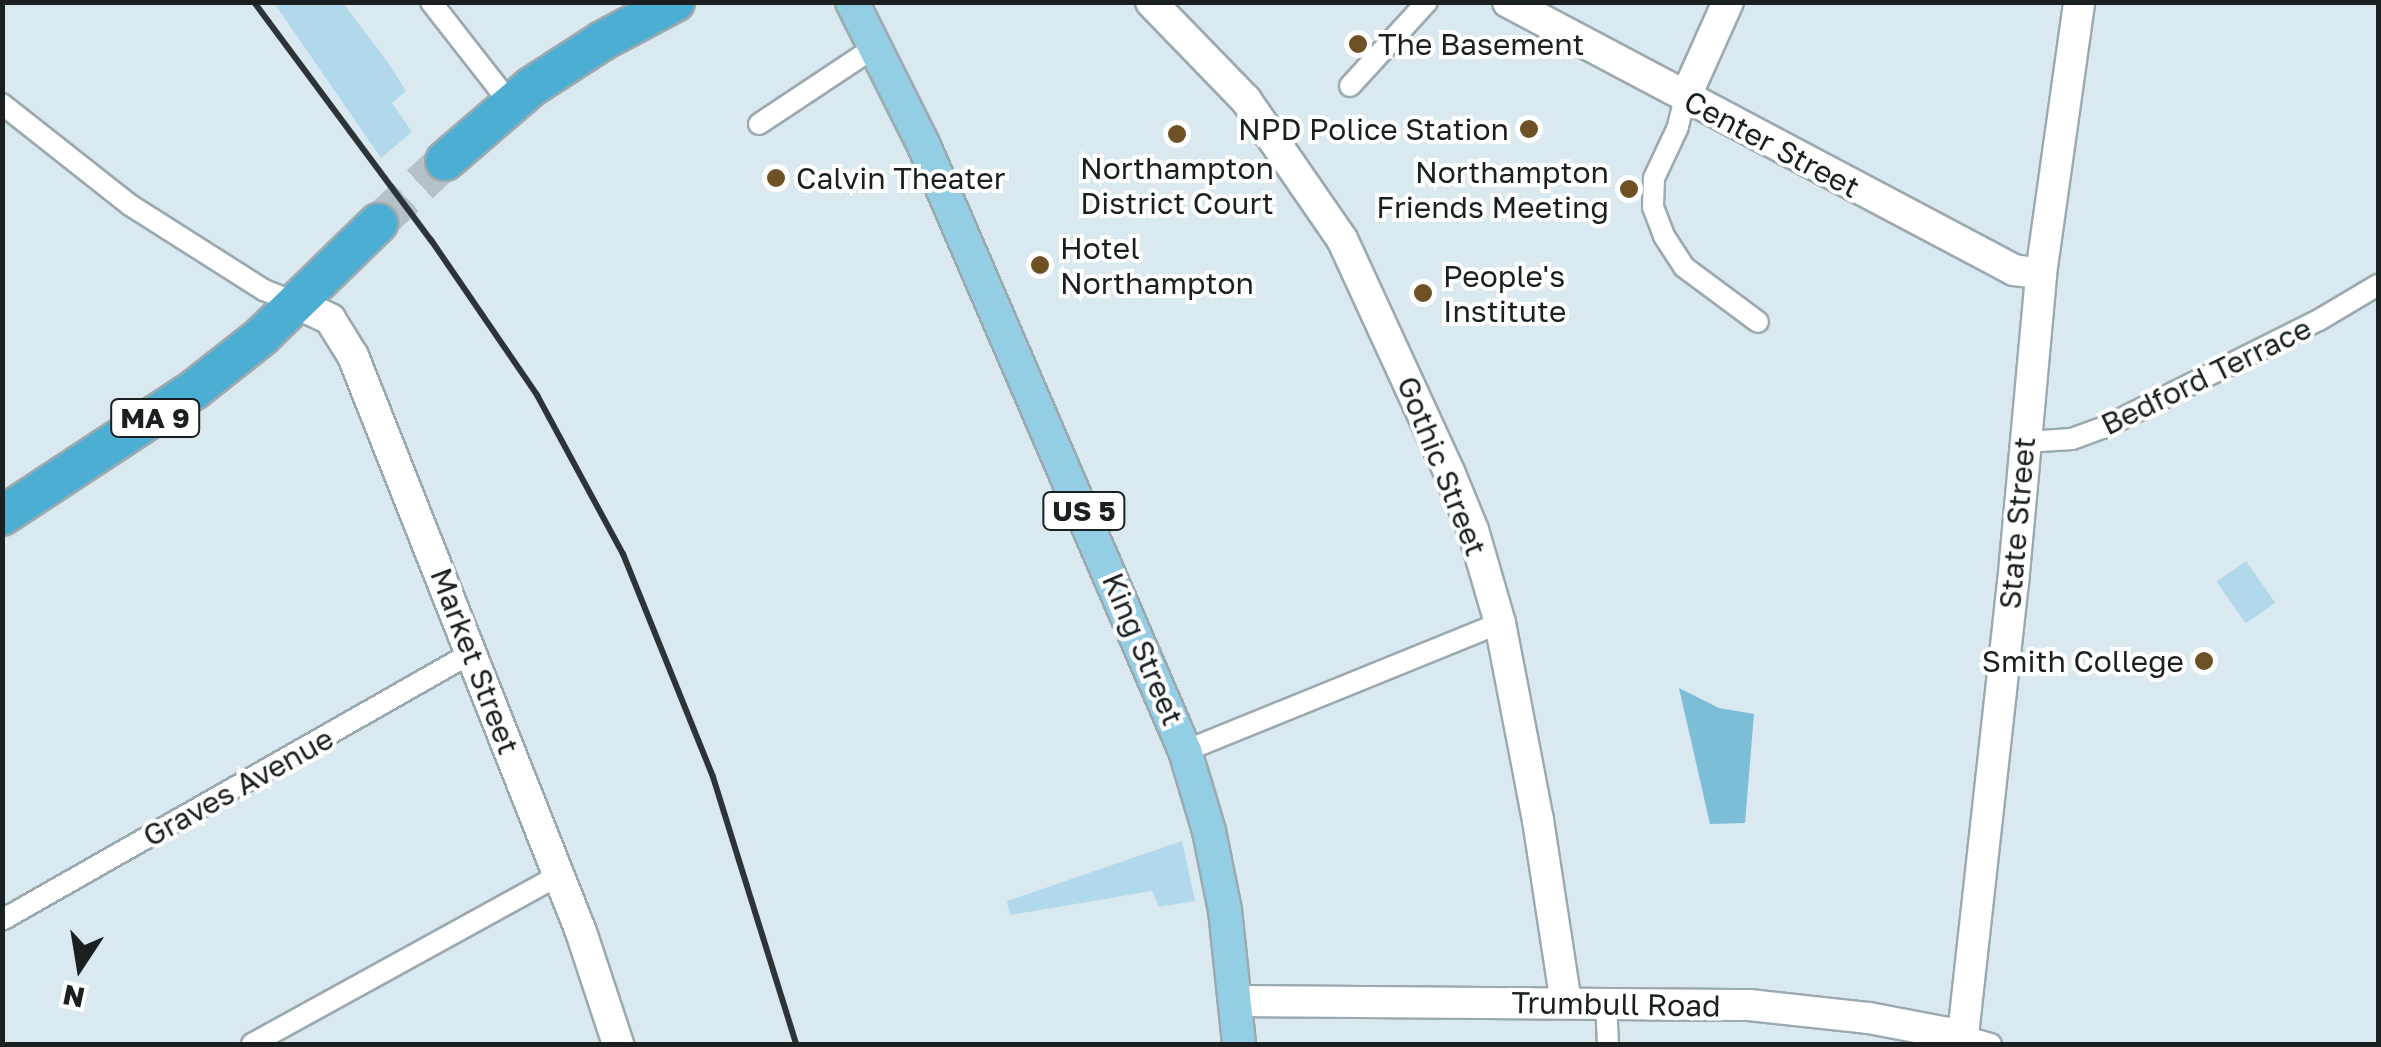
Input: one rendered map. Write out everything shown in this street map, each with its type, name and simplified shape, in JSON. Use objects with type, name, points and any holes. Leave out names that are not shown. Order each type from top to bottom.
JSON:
[{"type":"highway","points":[[445,161],[510,103],[602,41],[674,2]]},
{"type":"highway","name":"MA 9","points":[[2,516],[195,390],[296,303],[378,223]]},
{"type":"main road","name":"King Street","points":[[852,2],[924,146],[1098,541],[1184,751],[1209,831],[1237,1001],[1239,1044]]},
{"type":"street","points":[[431,2],[510,103]]},
{"type":"street","name":"Gothic Street","points":[[1151,2],[1256,114],[1342,239],[1450,474],[1473,530],[1500,622],[1538,820],[1566,1002]]},
{"type":"street","points":[[1350,86],[1426,2]]},
{"type":"street","name":"Center Street","points":[[1508,2],[2014,270],[2041,274]]},
{"type":"street","points":[[1728,2],[1654,178],[1653,207],[1664,236],[1684,268],[1758,322]]},
{"type":"street","name":"State Street","points":[[1972,1042],[2041,274],[2078,2]]},
{"type":"street","points":[[759,124],[874,46]]},
{"type":"street","points":[[2,104],[130,205],[264,290],[296,303]]},
{"type":"street","name":"Bedford Terrace","points":[[2025,442],[2072,440],[2103,428],[2319,320],[2378,285]]},
{"type":"street","name":"Market Street","points":[[296,303],[330,318],[353,356],[592,960],[618,1044]]},
{"type":"street","points":[[1184,751],[1500,622]]},
{"type":"street","name":"Graves Avenue","points":[[2,920],[473,652]]},
{"type":"street","points":[[252,1044],[558,876]]},
{"type":"street","name":"Trumbull Road","points":[[1237,1001],[1566,1002],[1806,1010],[1972,1042]]},
{"type":"street","points":[[1606,1003],[1608,1044]]},
{"type":"shaded area","points":[[274,3],[343,3],[406,91],[392,103],[412,132],[381,158]]},
{"type":"shaded area","points":[[2246,561],[2275,603],[2246,623],[2217,582]]},
{"type":"shaded area","points":[[1679,688],[1719,708],[1754,714],[1745,823],[1710,824]]},
{"type":"shaded area","points":[[1182,841],[1195,901],[1159,907],[1152,891],[1010,915],[1007,901]]},
{"type":"tunnel","points":[[378,223],[445,161]]},
{"type":"railway","points":[[254,2],[431,240],[537,395],[623,554],[713,777],[796,1044]]},
{"type":"place","name":"The Basement","points":[[1358,44]]},
{"type":"place","name":"NPD Police Station","points":[[1529,129]]},
{"type":"place","name":"Northampton District Court","points":[[1177,134]]},
{"type":"place","name":"Calvin Theater","points":[[776,178]]},
{"type":"place","name":"Northampton Friends Meeting","points":[[1629,189]]},
{"type":"place","name":"Hotel Northampton","points":[[1040,265]]},
{"type":"place","name":"People's Institute","points":[[1423,293]]},
{"type":"place","name":"Smith College","points":[[2204,661]]}]
